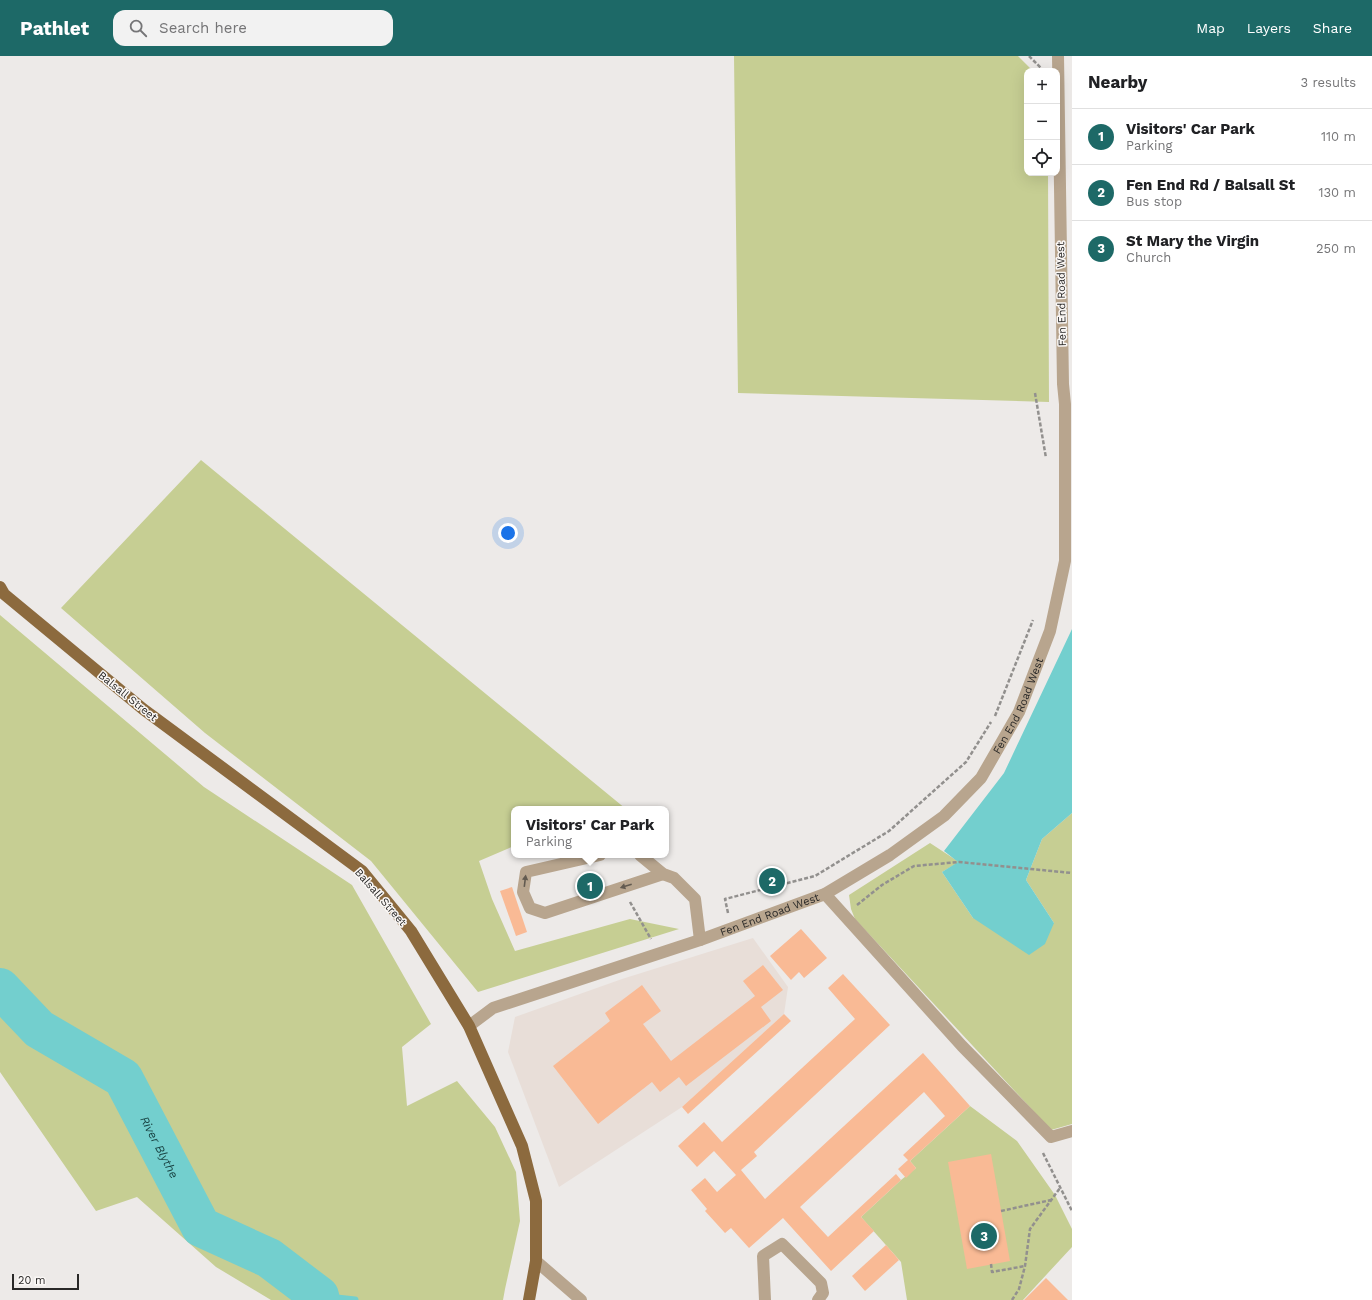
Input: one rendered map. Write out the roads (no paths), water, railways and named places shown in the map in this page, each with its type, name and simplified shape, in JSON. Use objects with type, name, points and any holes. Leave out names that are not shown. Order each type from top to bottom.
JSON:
[{"type":"main road","name":"Balsall Street","points":[[0,587],[4,594],[143,709],[362,871],[411,931],[469,1026],[522,1146],[536,1201],[536,1261],[529,1300]]},
{"type":"street","name":"Fen End Road West","points":[[469,1026],[493,1008],[700,940],[825,894],[890,855],[944,816],[981,778],[1019,712],[1050,631],[1065,561],[1069,404],[1063,384],[1058,56]]},
{"type":"street","points":[[587,858],[526,872],[524,892],[530,908],[545,913],[663,874]]},
{"type":"street","points":[[644,858],[663,874],[674,878],[695,899],[700,940]]},
{"type":"street","points":[[825,894],[845,914],[962,1046],[1051,1137],[1072,1131]]},
{"type":"street","points":[[765,1300],[763,1256],[782,1244],[821,1283],[823,1293],[818,1300]]},
{"type":"street","points":[[536,1261],[581,1300]]},
{"type":"water","points":[[1072,629],[1072,813],[1042,839],[1026,880],[1054,923],[1045,944],[1029,955],[973,918],[942,872],[958,862],[944,851],[1004,773]]},
{"type":"waterway","name":"River Blythe","points":[[0,988],[39,1029],[123,1078],[201,1227],[269,1258],[319,1296],[320,1300]]},
{"type":"waterway","points":[[319,1296],[355,1300]]},
{"type":"place","name":"Fen End Rd / Balsall St","points":[[772,881]]},
{"type":"place","name":"Visitors' Car Park","points":[[590,886]]},
{"type":"place","name":"St Mary the Virgin","points":[[984,1236]]}]
